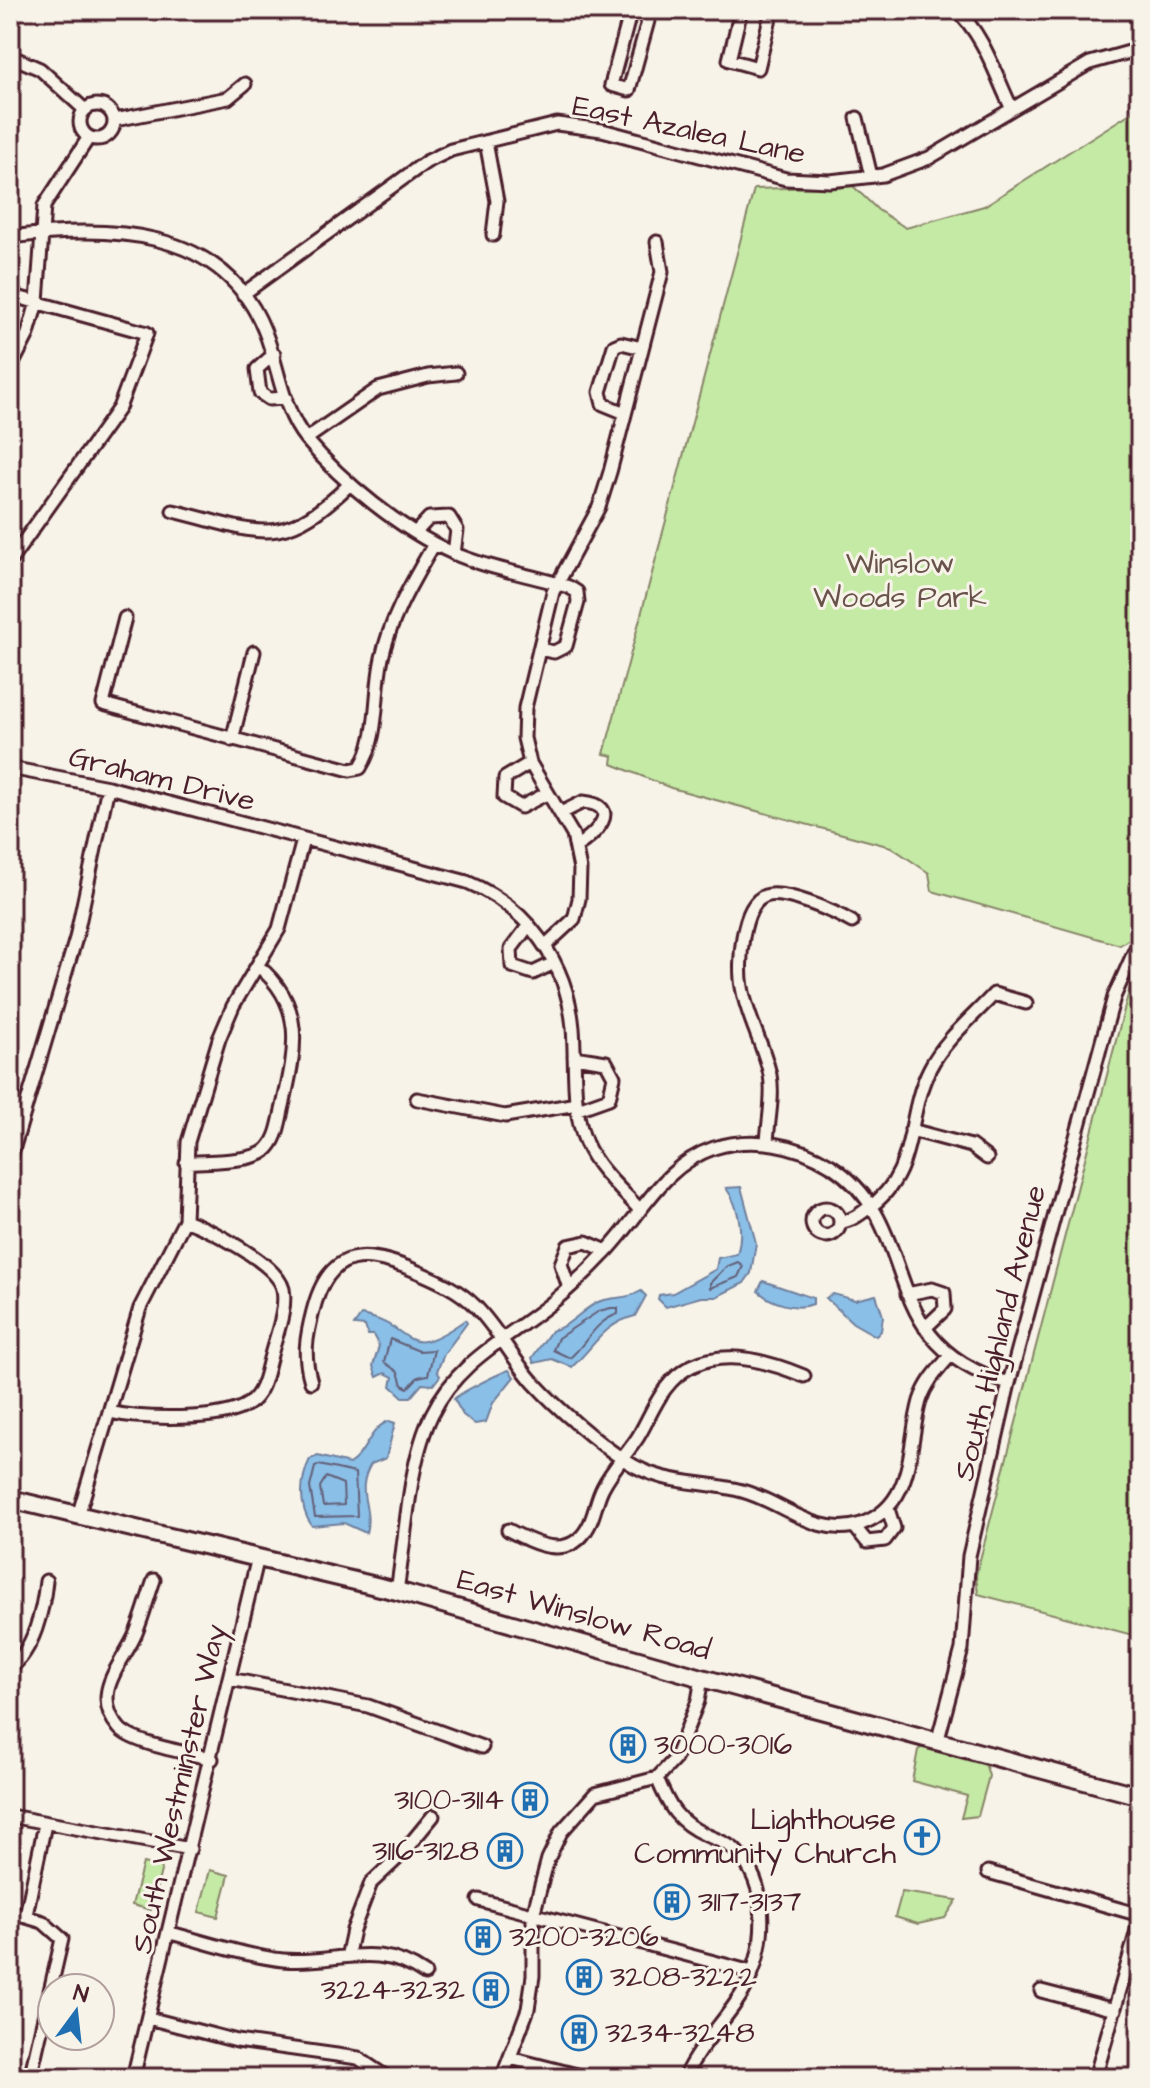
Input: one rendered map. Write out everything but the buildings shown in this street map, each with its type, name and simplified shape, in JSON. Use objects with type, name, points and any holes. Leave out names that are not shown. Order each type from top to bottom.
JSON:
[{"type":"main road","name":"East Winslow Road","points":[[10,1499],[397,1591],[702,1678],[938,1739],[1140,1796]]},
{"type":"street","points":[[631,10],[611,85],[629,90],[651,10]]},
{"type":"street","points":[[741,10],[729,60],[758,68],[772,10]]},
{"type":"street","points":[[956,10],[980,42],[1012,109]]},
{"type":"street","points":[[1136,10],[1140,49]]},
{"type":"street","name":"East Azalea Lane","points":[[243,294],[426,162],[451,150],[545,126],[577,126],[771,176],[816,181],[871,176],[896,172],[929,158],[1090,63],[1140,49]]},
{"type":"street","points":[[10,56],[40,69],[85,110]]},
{"type":"street","points":[[115,120],[228,98],[245,84]]},
{"type":"street","points":[[95,105],[106,107],[115,120],[113,131],[105,138],[89,137],[80,125],[85,110],[95,105]]},
{"type":"street","points":[[857,118],[871,176]]},
{"type":"street","points":[[10,369],[28,334],[37,302],[44,206],[89,137]]},
{"type":"street","points":[[486,142],[497,201],[493,235]]},
{"type":"street","points":[[10,237],[105,230],[161,240],[215,267],[243,294],[257,313],[274,354],[291,419],[349,485],[434,544],[454,554],[573,589],[578,597],[568,642],[563,649],[554,652],[539,649]]},
{"type":"street","points":[[546,945],[570,925],[576,911],[580,884],[577,846],[530,763],[524,723],[557,583],[599,507],[625,413],[662,272],[657,242]]},
{"type":"street","points":[[10,295],[147,333],[119,408],[10,561]]},
{"type":"street","points":[[625,413],[603,404],[600,392],[614,346],[621,343],[642,348]]},
{"type":"street","points":[[274,354],[255,374],[260,393],[269,399],[286,398]]},
{"type":"street","points":[[306,439],[378,389],[428,376],[456,373]]},
{"type":"street","points":[[173,511],[266,532],[310,520],[349,485]]},
{"type":"street","points":[[416,532],[429,518],[449,517],[457,530],[454,554]]},
{"type":"street","points":[[125,618],[103,704],[342,770],[360,768],[373,730],[379,673],[389,631],[403,597],[434,544]]},
{"type":"street","points":[[232,740],[254,652]]},
{"type":"street","points":[[530,763],[505,778],[504,797],[521,807],[546,794]]},
{"type":"street","name":"Graham Drive","points":[[10,768],[108,787],[467,882],[499,899],[529,925],[546,945],[573,1026],[582,1130],[594,1157],[640,1210]]},
{"type":"street","points":[[10,1160],[76,938],[108,787]]},
{"type":"street","points":[[561,813],[583,802],[596,805],[602,814],[597,834],[577,846]]},
{"type":"street","points":[[78,1516],[140,1308],[185,1220],[188,1142],[226,1020],[279,929],[303,840]]},
{"type":"street","points":[[767,1143],[770,1074],[745,1003],[739,971],[742,944],[754,900],[775,895],[831,909],[852,922]]},
{"type":"street","points":[[529,925],[511,949],[512,966],[533,973],[554,963]]},
{"type":"street","name":"South Highland Avenue","points":[[938,1739],[962,1649],[969,1556],[1009,1383],[1114,997],[1135,950],[1140,947]]},
{"type":"street","points":[[186,1163],[252,1156],[266,1150],[276,1136],[294,1061],[293,1021],[281,989],[258,966]]},
{"type":"street","points":[[841,1222],[849,1221],[872,1206],[896,1185],[930,1068],[949,1042],[994,994],[1026,1003]]},
{"type":"street","points":[[417,1099],[505,1116],[578,1106],[609,1098],[614,1077],[606,1062],[574,1057]]},
{"type":"street","points":[[911,1130],[971,1146],[987,1158]]},
{"type":"street","points":[[397,1591],[419,1455],[431,1415],[462,1370],[569,1288],[607,1251],[662,1182],[694,1158],[729,1145],[767,1143],[799,1150],[825,1162],[856,1186],[883,1224],[907,1294],[925,1328],[950,1356],[968,1368],[1009,1383]]},
{"type":"street","points":[[109,1412],[178,1419],[244,1407],[261,1388],[283,1309],[280,1282],[269,1269],[214,1232],[185,1220]]},
{"type":"street","points":[[569,1288],[561,1264],[568,1246],[586,1242],[607,1251]]},
{"type":"street","points":[[311,1382],[304,1358],[305,1345],[320,1286],[336,1267],[352,1258],[386,1258],[444,1284],[474,1305],[536,1386],[622,1459],[665,1480],[744,1491],[820,1525],[854,1526],[888,1509],[904,1485],[924,1392],[950,1356]]},
{"type":"street","points":[[907,1294],[932,1289],[944,1293],[945,1309],[925,1328]]},
{"type":"street","points":[[508,1530],[547,1547],[571,1543],[589,1527],[605,1483],[665,1389],[698,1363],[739,1357],[804,1376]]},
{"type":"street","points":[[854,1526],[867,1542],[885,1540],[894,1524],[888,1509]]},
{"type":"street","name":"South Westminster Way","points":[[133,2078],[258,1557]]},
{"type":"street","points":[[154,1580],[135,1635],[110,1676],[106,1701],[119,1729],[143,1740],[212,1759]]},
{"type":"street","points":[[10,1668],[22,1659],[43,1606],[46,1581]]},
{"type":"street","points":[[502,2078],[528,2009],[533,1976],[533,1915],[548,1859],[576,1812],[595,1794],[657,1778],[675,1759],[698,1701],[702,1678]]},
{"type":"street","points":[[230,1679],[368,1706],[482,1747]]},
{"type":"street","points":[[657,1778],[674,1815],[687,1827],[733,1849],[754,1879],[761,1898],[762,1922],[752,1972],[742,1994],[697,2051],[684,2078]]},
{"type":"street","points":[[10,1816],[190,1849]]},
{"type":"street","points":[[348,1953],[353,1930],[371,1883],[401,1855],[433,1816]]},
{"type":"street","points":[[26,1915],[45,1824]]},
{"type":"street","points":[[988,1872],[1140,1918],[1095,2078]]},
{"type":"street","points":[[479,1900],[752,1972]]},
{"type":"street","points":[[10,1912],[26,1915],[55,1930],[62,1939],[30,2078]]},
{"type":"street","points":[[170,1933],[283,1960],[348,1953],[405,1960],[425,1974]]},
{"type":"street","points":[[1041,1991],[1115,2010]]},
{"type":"street","points":[[148,2018],[237,2041],[358,2058],[388,2078]]},
{"type":"street","points":[[510,2058],[589,2078]]},
{"type":"green space","name":"Winslow Woods Park","points":[[1140,107],[1140,932],[1120,945],[932,891],[929,873],[891,847],[671,788],[612,764],[613,756],[604,754],[754,189],[853,186],[878,210],[906,228],[984,206]]},
{"type":"green space","points":[[1140,949],[1140,1637],[978,1594],[976,1575]]},
{"type":"green space","points":[[927,1744],[984,1760],[989,1776],[978,1816],[961,1818],[967,1796],[912,1781],[918,1750]]},
{"type":"green space","points":[[143,1863],[162,1867],[151,1910],[132,1905]]},
{"type":"green space","points":[[210,1870],[229,1875],[218,1917],[199,1912]]},
{"type":"green space","points":[[902,1892],[957,1900],[945,1918],[918,1924],[895,1917]]},
{"type":"water","points":[[741,1187],[756,1243],[751,1273],[744,1283],[716,1297],[701,1297],[666,1307],[658,1299],[659,1295],[673,1293],[716,1269],[718,1258],[737,1254],[739,1220],[726,1188]]},
{"type":"water","points":[[763,1281],[813,1298],[813,1304],[792,1306],[770,1299],[758,1291]]},
{"type":"water","points":[[641,1291],[646,1296],[635,1316],[607,1330],[572,1367],[552,1359],[534,1363],[532,1358],[551,1331],[598,1302]]},
{"type":"water","points":[[833,1294],[855,1300],[876,1295],[883,1316],[881,1331],[876,1336],[853,1323],[826,1298]]},
{"type":"water","points":[[361,1315],[379,1320],[418,1341],[429,1340],[465,1320],[467,1323],[444,1354],[437,1371],[440,1376],[433,1385],[422,1384],[411,1397],[403,1397],[391,1386],[393,1377],[385,1373],[377,1377],[373,1366],[379,1346],[373,1335],[368,1335],[365,1326],[354,1325]]},
{"type":"water","points":[[509,1370],[514,1377],[493,1403],[486,1422],[475,1424],[463,1415],[454,1399]]},
{"type":"water","points":[[389,1421],[395,1423],[386,1458],[371,1464],[364,1483],[366,1533],[344,1523],[312,1526],[304,1510],[302,1493],[310,1459],[318,1456],[349,1464],[377,1429]]},
{"type":"place","name":"3000-3016","points":[[628,1745]]},
{"type":"place","name":"3100-3114","points":[[530,1800]]},
{"type":"place","name":"Lighthouse Community Church","points":[[922,1837]]},
{"type":"place","name":"3116-3128","points":[[505,1851]]},
{"type":"place","name":"3117-3137","points":[[672,1902]]},
{"type":"place","name":"3200-3206","points":[[483,1937]]},
{"type":"place","name":"3208-3222","points":[[584,1977]]},
{"type":"place","name":"3224-3232","points":[[491,1990]]},
{"type":"place","name":"3234-3248","points":[[579,2033]]}]
